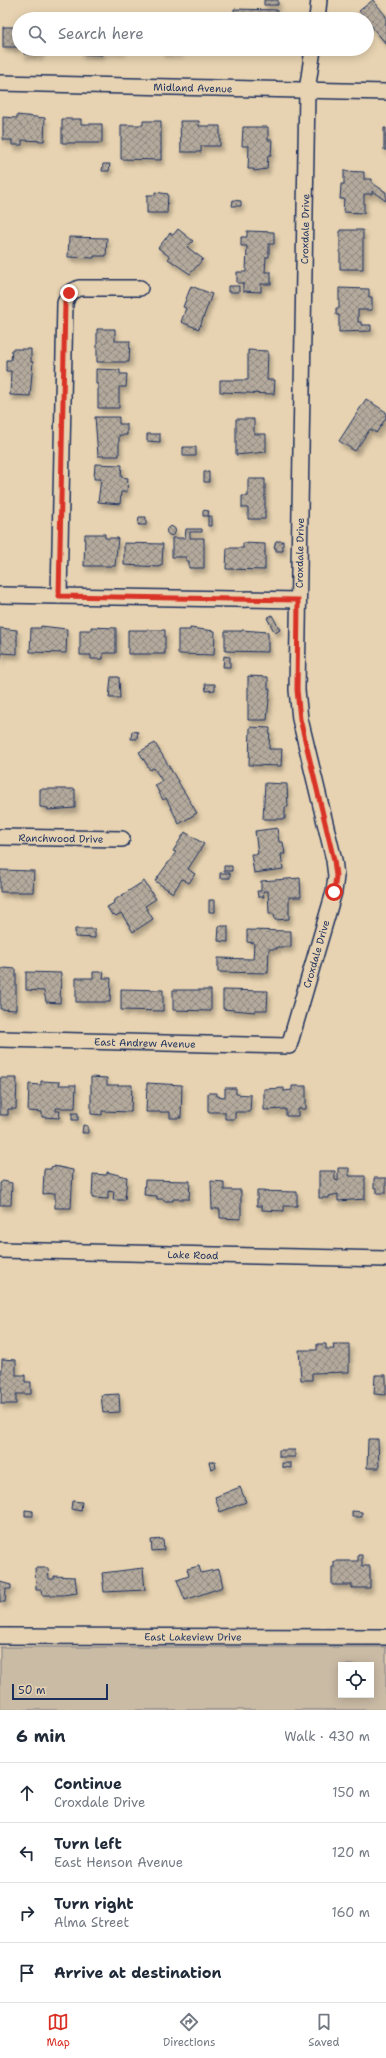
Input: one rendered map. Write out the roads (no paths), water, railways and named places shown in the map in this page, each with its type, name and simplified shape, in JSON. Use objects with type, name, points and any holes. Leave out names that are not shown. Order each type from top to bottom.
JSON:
[{"type":"street","points":[[318,12],[319,0]]},
{"type":"street","name":"Croxdale Drive","points":[[289,1046],[334,892],[336,876],[334,860],[300,719],[297,690],[307,91],[312,56]]},
{"type":"street","name":"Midland Avenue","points":[[0,83],[386,92]]},
{"type":"street","points":[[59,596],[65,303],[69,293],[79,288],[140,288]]},
{"type":"street","points":[[0,595],[298,600]]},
{"type":"street","name":"Ranchwood Drive","points":[[0,838],[122,839]]},
{"type":"street","name":"East Andrew Avenue","points":[[0,1039],[289,1046]]},
{"type":"street","name":"Lake Road","points":[[0,1250],[386,1258]]},
{"type":"street","name":"East Lakeview Drive","points":[[0,1636],[386,1637]]}]
